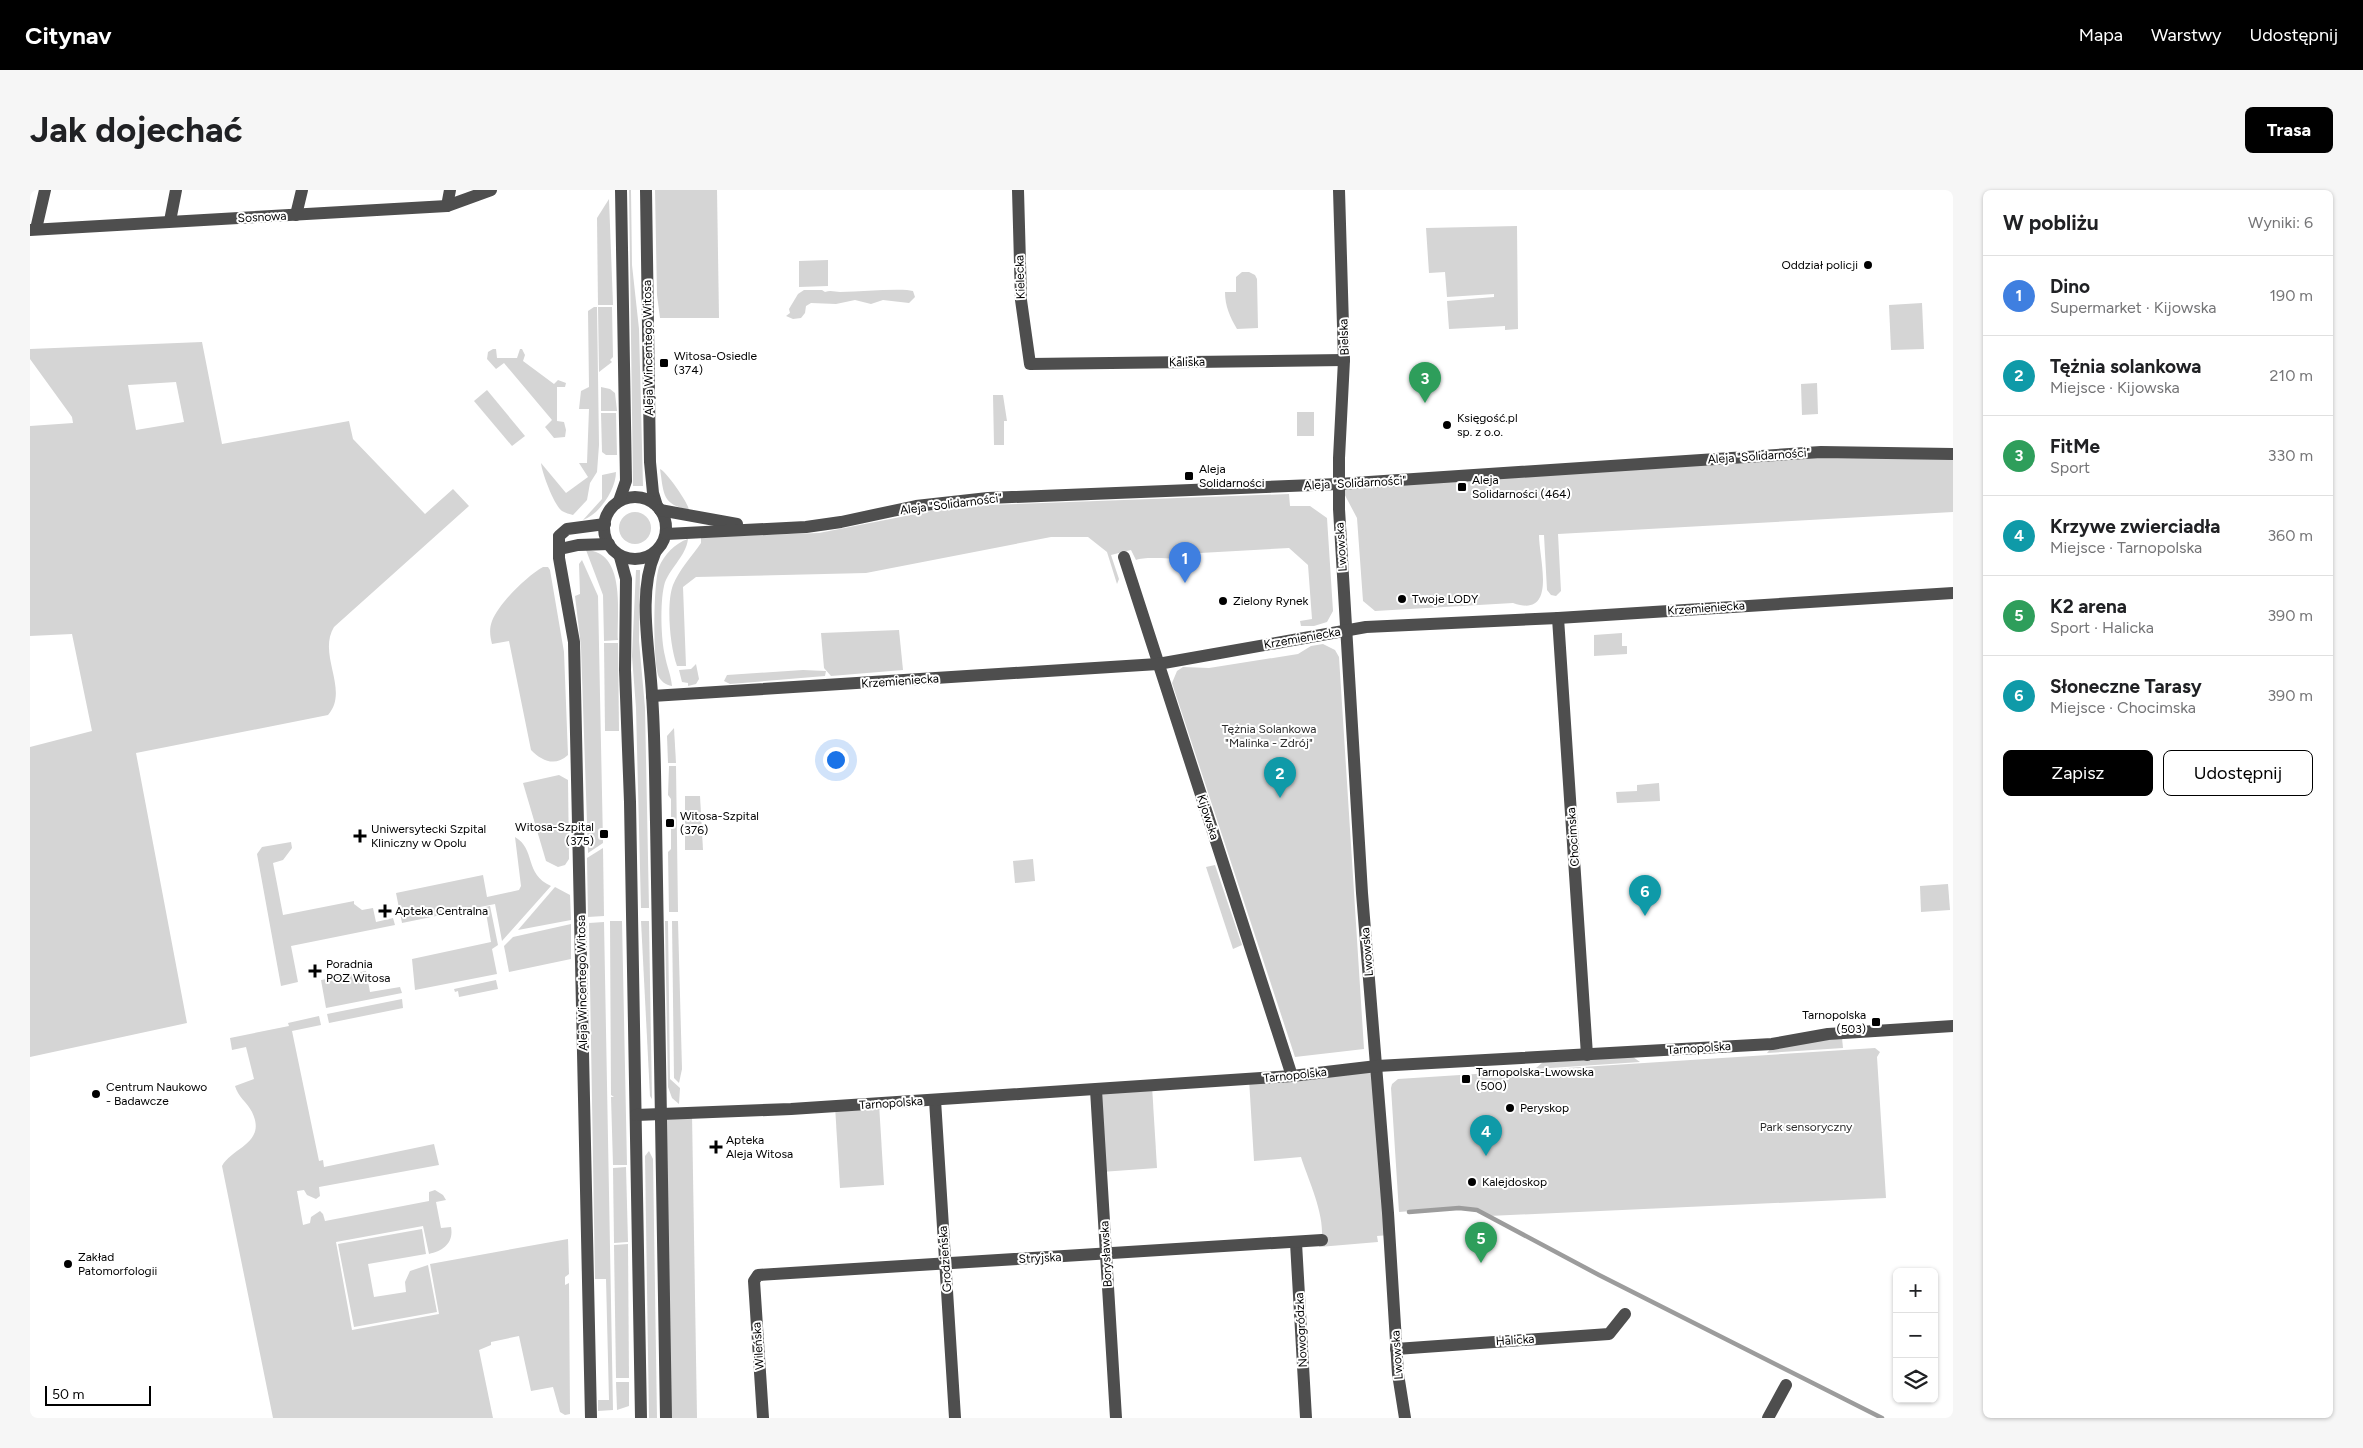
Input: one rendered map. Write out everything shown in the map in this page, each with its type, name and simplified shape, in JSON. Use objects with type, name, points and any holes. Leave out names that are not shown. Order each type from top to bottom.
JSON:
[{"type":"street","points":[[33,229],[45,190]]},
{"type":"street","points":[[170,221],[176,190]]},
{"type":"street","points":[[296,215],[302,190]]},
{"type":"street","points":[[447,206],[450,190]]},
{"type":"street","name":"Sosnowa","points":[[33,229],[447,206],[491,190]]},
{"type":"street","name":"Aleja Wincentego Witosa","points":[[619,501],[626,481],[621,190]]},
{"type":"street","name":"Aleja Wincentego Witosa","points":[[646,190],[650,462],[653,493],[658,508]]},
{"type":"street","name":"Kielecka","points":[[1018,190],[1021,300],[1030,364]]},
{"type":"street","name":"Bielska","points":[[1339,190],[1344,360],[1339,484]]},
{"type":"street","name":"Kaliska","points":[[1030,364],[1344,360]]},
{"type":"street","name":"Aleja \"Solidarności\"","points":[[666,534],[841,522],[916,506],[988,498],[1339,484],[1821,452],[1953,454]]},
{"type":"street","name":"Lwowska","points":[[1339,484],[1362,893],[1377,1066],[1399,1389],[1405,1418]]},
{"type":"street","points":[[641,1418],[630,802],[624,661],[626,579],[620,557],[605,536],[605,524],[610,509],[619,501],[631,498],[643,498],[658,508],[665,521],[666,534],[655,553],[650,568],[646,610],[652,696],[662,1115],[666,1418]]},
{"type":"street","name":"Aleja \"Solidarności\"","points":[[658,508],[759,528]]},
{"type":"street","name":"Aleja Wincentego Witosa","points":[[591,1418],[574,642],[559,536],[567,529],[605,524]]},
{"type":"street","points":[[560,550],[578,545],[609,544]]},
{"type":"street","points":[[620,557],[636,560],[646,558],[655,553]]},
{"type":"street","name":"Kijowska","points":[[1124,557],[1292,1076]]},
{"type":"street","name":"Krzemieniecka","points":[[652,696],[1158,664],[1348,630],[1953,593]]},
{"type":"street","name":"Chocimska","points":[[1558,618],[1587,1055]]},
{"type":"street","name":"Tarnopolska","points":[[636,1115],[1096,1090],[1292,1076],[1377,1066],[1772,1044],[1828,1034],[1953,1026]]},
{"type":"street","name":"Borysławska","points":[[1096,1090],[1116,1418]]},
{"type":"street","name":"Grodzieńska","points":[[935,1100],[955,1418]]},
{"type":"street","name":"Stryjska","points":[[758,1275],[1322,1240]]},
{"type":"street","name":"Nowogródzka","points":[[1296,1242],[1306,1418]]},
{"type":"street","name":"Wileńska","points":[[758,1275],[754,1281],[763,1418]]},
{"type":"street","name":"Halicka","points":[[1396,1349],[1609,1334],[1625,1314]]},
{"type":"street","points":[[1768,1418],[1786,1385]]},
{"type":"green space","points":[[629,190],[631,190],[632,265],[639,329],[643,486],[633,486]]},
{"type":"green space","points":[[655,190],[717,190],[719,318],[660,318],[657,295]]},
{"type":"green space","points":[[609,199],[613,305],[598,305],[597,218]]},
{"type":"green space","points":[[1517,226],[1518,329],[1505,330],[1505,326],[1449,329],[1447,301],[1494,297],[1494,294],[1447,297],[1445,272],[1429,273],[1426,228]]},
{"type":"green space","points":[[828,260],[828,286],[799,287],[799,261]]},
{"type":"green space","points":[[1242,272],[1249,272],[1255,275],[1257,279],[1258,328],[1237,329],[1228,311],[1225,292],[1236,292],[1236,277]]},
{"type":"green space","points":[[804,290],[840,292],[907,290],[913,291],[915,297],[909,303],[883,300],[871,304],[855,300],[836,304],[811,303],[806,306],[805,313],[801,318],[793,319],[786,316],[790,313],[789,309],[798,294]]},
{"type":"green space","points":[[1922,303],[1924,349],[1891,350],[1889,305]]},
{"type":"green space","points":[[597,307],[599,445],[597,472],[590,483],[587,500],[573,515],[562,511],[555,502],[541,463],[566,493],[588,477],[579,463],[587,463],[589,409],[579,409],[581,391],[589,387],[588,311]]},
{"type":"green space","points":[[598,307],[612,307],[613,357],[610,360],[612,362],[599,372]]},
{"type":"green space","points":[[202,342],[222,444],[349,421],[353,439],[425,514],[453,489],[469,506],[334,627],[329,649],[336,695],[334,705],[328,715],[136,753],[187,1023],[30,1057],[30,747],[92,731],[72,634],[30,636],[30,426],[73,423],[72,417],[30,359],[30,349]],"holes":[[[176,382],[184,422],[136,430],[128,385]]]},
{"type":"green space","points":[[496,349],[497,358],[517,358],[520,349],[522,349],[525,355],[523,361],[554,384],[558,380],[566,383],[565,387],[557,387],[557,421],[564,422],[565,437],[554,438],[545,427],[552,420],[504,363],[496,369],[487,359],[488,352]]},
{"type":"green space","points":[[1817,383],[1818,414],[1802,415],[1801,384]]},
{"type":"green space","points":[[601,387],[610,389],[615,393],[617,411],[601,411]]},
{"type":"green space","points":[[487,390],[525,436],[512,446],[474,401]]},
{"type":"green space","points":[[993,395],[1003,395],[1007,421],[1004,421],[1004,445],[994,445]]},
{"type":"green space","points":[[1297,412],[1314,412],[1314,436],[1297,436]]},
{"type":"green space","points":[[601,413],[616,413],[617,455],[606,455],[602,452]]},
{"type":"green space","points":[[1953,450],[1953,512],[1558,534],[1561,591],[1556,596],[1551,595],[1547,590],[1544,535],[1539,535],[1543,584],[1541,595],[1536,602],[1527,606],[1513,603],[1375,611],[1363,601],[1357,518],[1339,484]]},
{"type":"green space","points":[[660,469],[677,488],[689,510],[674,505],[666,497],[662,486]]},
{"type":"green space","points":[[616,472],[613,486],[606,500],[601,507],[583,520],[602,499],[602,475]]},
{"type":"green space","points":[[1289,494],[1290,506],[1310,506],[1327,518],[1333,611],[1327,622],[1314,626],[1301,626],[1300,621],[1312,619],[1308,565],[1289,548],[1182,554],[1183,559],[1152,558],[1136,560],[1131,550],[1111,555],[1119,579],[1117,584],[1107,552],[1088,537],[1051,537],[866,573],[696,577],[683,587],[686,666],[677,666],[670,626],[671,593],[679,574],[701,543],[701,537],[819,533],[931,511],[988,505]]},
{"type":"green space","points":[[635,512],[646,517],[651,528],[646,539],[635,544],[624,539],[619,528],[624,517]]},
{"type":"green space","points":[[688,539],[684,552],[666,580],[663,593],[663,640],[672,686],[665,684],[660,679],[656,666],[655,604],[657,576],[659,567],[670,550]]},
{"type":"green space","points":[[586,550],[599,553],[608,561],[613,572],[617,585],[618,640],[604,641],[603,595]]},
{"type":"green space","points":[[582,560],[598,596],[603,843],[588,853],[581,647],[575,596],[580,594],[579,564]]},
{"type":"green space","points":[[543,567],[548,567],[550,570],[564,652],[568,755],[563,759],[553,762],[544,760],[531,750],[509,641],[492,644],[490,632],[492,621],[507,598],[522,583]]},
{"type":"green space","points":[[636,570],[640,570],[639,641],[645,708],[649,908],[641,908],[636,708],[632,656]]},
{"type":"green space","points":[[899,630],[903,670],[831,676],[824,668],[821,633]]},
{"type":"green space","points":[[1622,633],[1622,646],[1627,646],[1627,654],[1594,656],[1594,635]]},
{"type":"green space","points":[[604,643],[618,643],[619,731],[605,731]]},
{"type":"green space","name":"Tężnia Solankowa \"Malinka - Zdrój\"","points":[[1323,644],[1335,650],[1339,657],[1364,1049],[1295,1057],[1172,683],[1177,671],[1183,667],[1209,668],[1298,654],[1311,646]]},
{"type":"green space","points":[[696,664],[699,679],[696,684],[688,686],[688,683],[682,682],[679,670],[691,669]]},
{"type":"green space","points":[[803,670],[826,671],[825,676],[730,684],[724,681],[727,675]]},
{"type":"green space","points":[[674,728],[676,763],[668,763],[667,736]]},
{"type":"green space","points":[[669,766],[676,766],[678,912],[669,912],[668,852],[671,849],[671,799],[668,795]]},
{"type":"green space","points":[[559,775],[568,780],[569,859],[565,865],[558,867],[546,861],[523,783]]},
{"type":"green space","points":[[1659,783],[1660,801],[1617,803],[1616,792],[1637,791],[1637,785]]},
{"type":"green space","points":[[685,796],[700,796],[703,850],[685,850]]},
{"type":"green space","points":[[515,837],[526,848],[537,875],[551,886],[502,941],[495,904],[402,923],[396,893],[483,875],[487,897],[519,890],[521,886]]},
{"type":"green space","points":[[291,842],[292,848],[283,860],[273,863],[283,915],[354,901],[354,904],[362,910],[373,908],[376,922],[393,918],[395,925],[291,946],[298,982],[281,986],[257,854],[262,847]]},
{"type":"green space","points":[[603,848],[604,916],[588,917],[587,858]]},
{"type":"green space","points":[[1033,859],[1035,881],[1015,883],[1013,861]]},
{"type":"green space","points":[[1215,865],[1242,945],[1233,949],[1206,867]]},
{"type":"green space","points":[[1948,884],[1950,910],[1921,912],[1920,886]]},
{"type":"green space","points":[[555,887],[570,895],[571,920],[518,930]]},
{"type":"green space","points":[[490,906],[498,945],[492,949],[497,974],[415,990],[412,959],[491,942],[485,907]]},
{"type":"green space","points":[[610,921],[622,921],[627,1165],[613,1165],[611,1097],[614,1097],[611,1095]]},
{"type":"green space","points":[[641,921],[649,921],[652,1099],[650,1096]]},
{"type":"green space","points":[[665,921],[668,921],[670,1079],[680,1088],[679,1104],[672,1098],[668,1087]]},
{"type":"green space","points":[[672,921],[678,921],[682,1069],[679,1083],[674,1078]]},
{"type":"green space","points":[[604,922],[613,1410],[598,1411],[598,1400],[609,1400],[606,1279],[595,1279],[589,923]]},
{"type":"green space","points":[[571,924],[571,959],[509,972],[504,946],[513,937]]},
{"type":"green space","points":[[366,971],[370,992],[400,987],[402,993],[326,1008],[321,980]]},
{"type":"green space","points":[[496,980],[498,989],[459,997],[458,991],[455,992],[454,989]]},
{"type":"green space","points":[[402,999],[403,1008],[329,1023],[327,1014]]},
{"type":"green space","points":[[319,1016],[321,1025],[292,1031],[319,1161],[323,1160],[324,1167],[434,1144],[439,1165],[319,1187],[320,1196],[316,1199],[307,1195],[304,1190],[297,1191],[303,1225],[310,1223],[311,1217],[320,1211],[325,1221],[429,1201],[429,1192],[435,1190],[443,1195],[446,1200],[436,1202],[441,1228],[451,1227],[449,1242],[439,1251],[429,1254],[423,1226],[336,1242],[352,1330],[439,1314],[430,1264],[568,1239],[569,1274],[565,1277],[565,1285],[569,1283],[570,1414],[565,1415],[560,1412],[553,1387],[531,1391],[519,1336],[491,1342],[491,1345],[479,1350],[493,1418],[273,1418],[222,1166],[227,1159],[247,1144],[255,1131],[252,1112],[235,1086],[254,1079],[246,1047],[232,1050],[230,1038],[289,1026],[288,1023]]},
{"type":"green space","points":[[1842,1038],[1843,1048],[1767,1053],[1772,1047]]},
{"type":"green space","name":"Park sensoryczny","points":[[1875,1048],[1880,1052],[1877,1057],[1886,1198],[1489,1216],[1468,1209],[1457,1208],[1399,1212],[1391,1088],[1392,1084],[1398,1079]]},
{"type":"green space","points":[[1633,1057],[1640,1062],[1535,1069],[1543,1062]]},
{"type":"green space","points":[[1377,1066],[1389,1235],[1377,1236],[1378,1242],[1319,1247],[1322,1237],[1320,1214],[1301,1157],[1254,1161],[1249,1079]]},
{"type":"green space","points":[[1152,1086],[1157,1168],[1101,1172],[1096,1090]]},
{"type":"green space","points":[[879,1104],[884,1185],[840,1188],[835,1106]]},
{"type":"green space","points":[[692,1114],[697,1418],[666,1418],[662,1115]]},
{"type":"green space","points":[[649,1151],[653,1159],[657,1418],[649,1418],[645,1156]]},
{"type":"green space","points":[[626,1167],[628,1242],[614,1243],[613,1168]]},
{"type":"green space","points":[[422,1229],[426,1254],[368,1264],[374,1297],[406,1292],[405,1282],[410,1271],[428,1265],[437,1312],[354,1327],[338,1244]]},
{"type":"green space","points":[[628,1244],[629,1378],[616,1378],[614,1245]]},
{"type":"green space","points":[[616,1382],[629,1382],[629,1406],[617,1410]]},
{"type":"waterway","points":[[1409,1212],[1459,1208],[1477,1210],[1599,1275],[1882,1418]]},
{"type":"place","name":"Oddział policji","points":[[1868,265]]},
{"type":"place","name":"Witosa-Osiedle (374)","points":[[664,363]]},
{"type":"place","name":"FitMe","points":[[1425,403]]},
{"type":"place","name":"Księgość.pl sp. z o.o.","points":[[1447,425]]},
{"type":"place","name":"Aleja Solidarności","points":[[1189,476]]},
{"type":"place","name":"Aleja Solidarności (464)","points":[[1462,487]]},
{"type":"place","name":"Dino","points":[[1185,583]]},
{"type":"place","name":"Twoje LODY","points":[[1402,599]]},
{"type":"place","name":"Zielony Rynek","points":[[1223,601]]},
{"type":"place","name":"Tężnia solankowa","points":[[1280,798]]},
{"type":"place","name":"Witosa-Szpital (376)","points":[[670,823]]},
{"type":"place","name":"Witosa-Szpital (375)","points":[[604,834]]},
{"type":"place","name":"Uniwersytecki Szpital Kliniczny w Opolu","points":[[360,836]]},
{"type":"place","name":"Apteka Centralna","points":[[385,911]]},
{"type":"place","name":"Słoneczne Tarasy","points":[[1645,916]]},
{"type":"place","name":"Poradnia POZ Witosa","points":[[315,971]]},
{"type":"place","name":"Tarnopolska (503)","points":[[1876,1022]]},
{"type":"place","name":"Tarnopolska-Lwowska (500)","points":[[1466,1079]]},
{"type":"place","name":"Centrum Naukowo - Badawcze","points":[[96,1094]]},
{"type":"place","name":"Peryskop","points":[[1510,1108]]},
{"type":"place","name":"Apteka Aleja Witosa","points":[[716,1147]]},
{"type":"place","name":"Krzywe zwierciadła","points":[[1486,1156]]},
{"type":"place","name":"Kalejdoskop","points":[[1472,1182]]},
{"type":"place","name":"K2 arena","points":[[1481,1263]]},
{"type":"place","name":"Zakład Patomorfologii","points":[[68,1264]]}]
